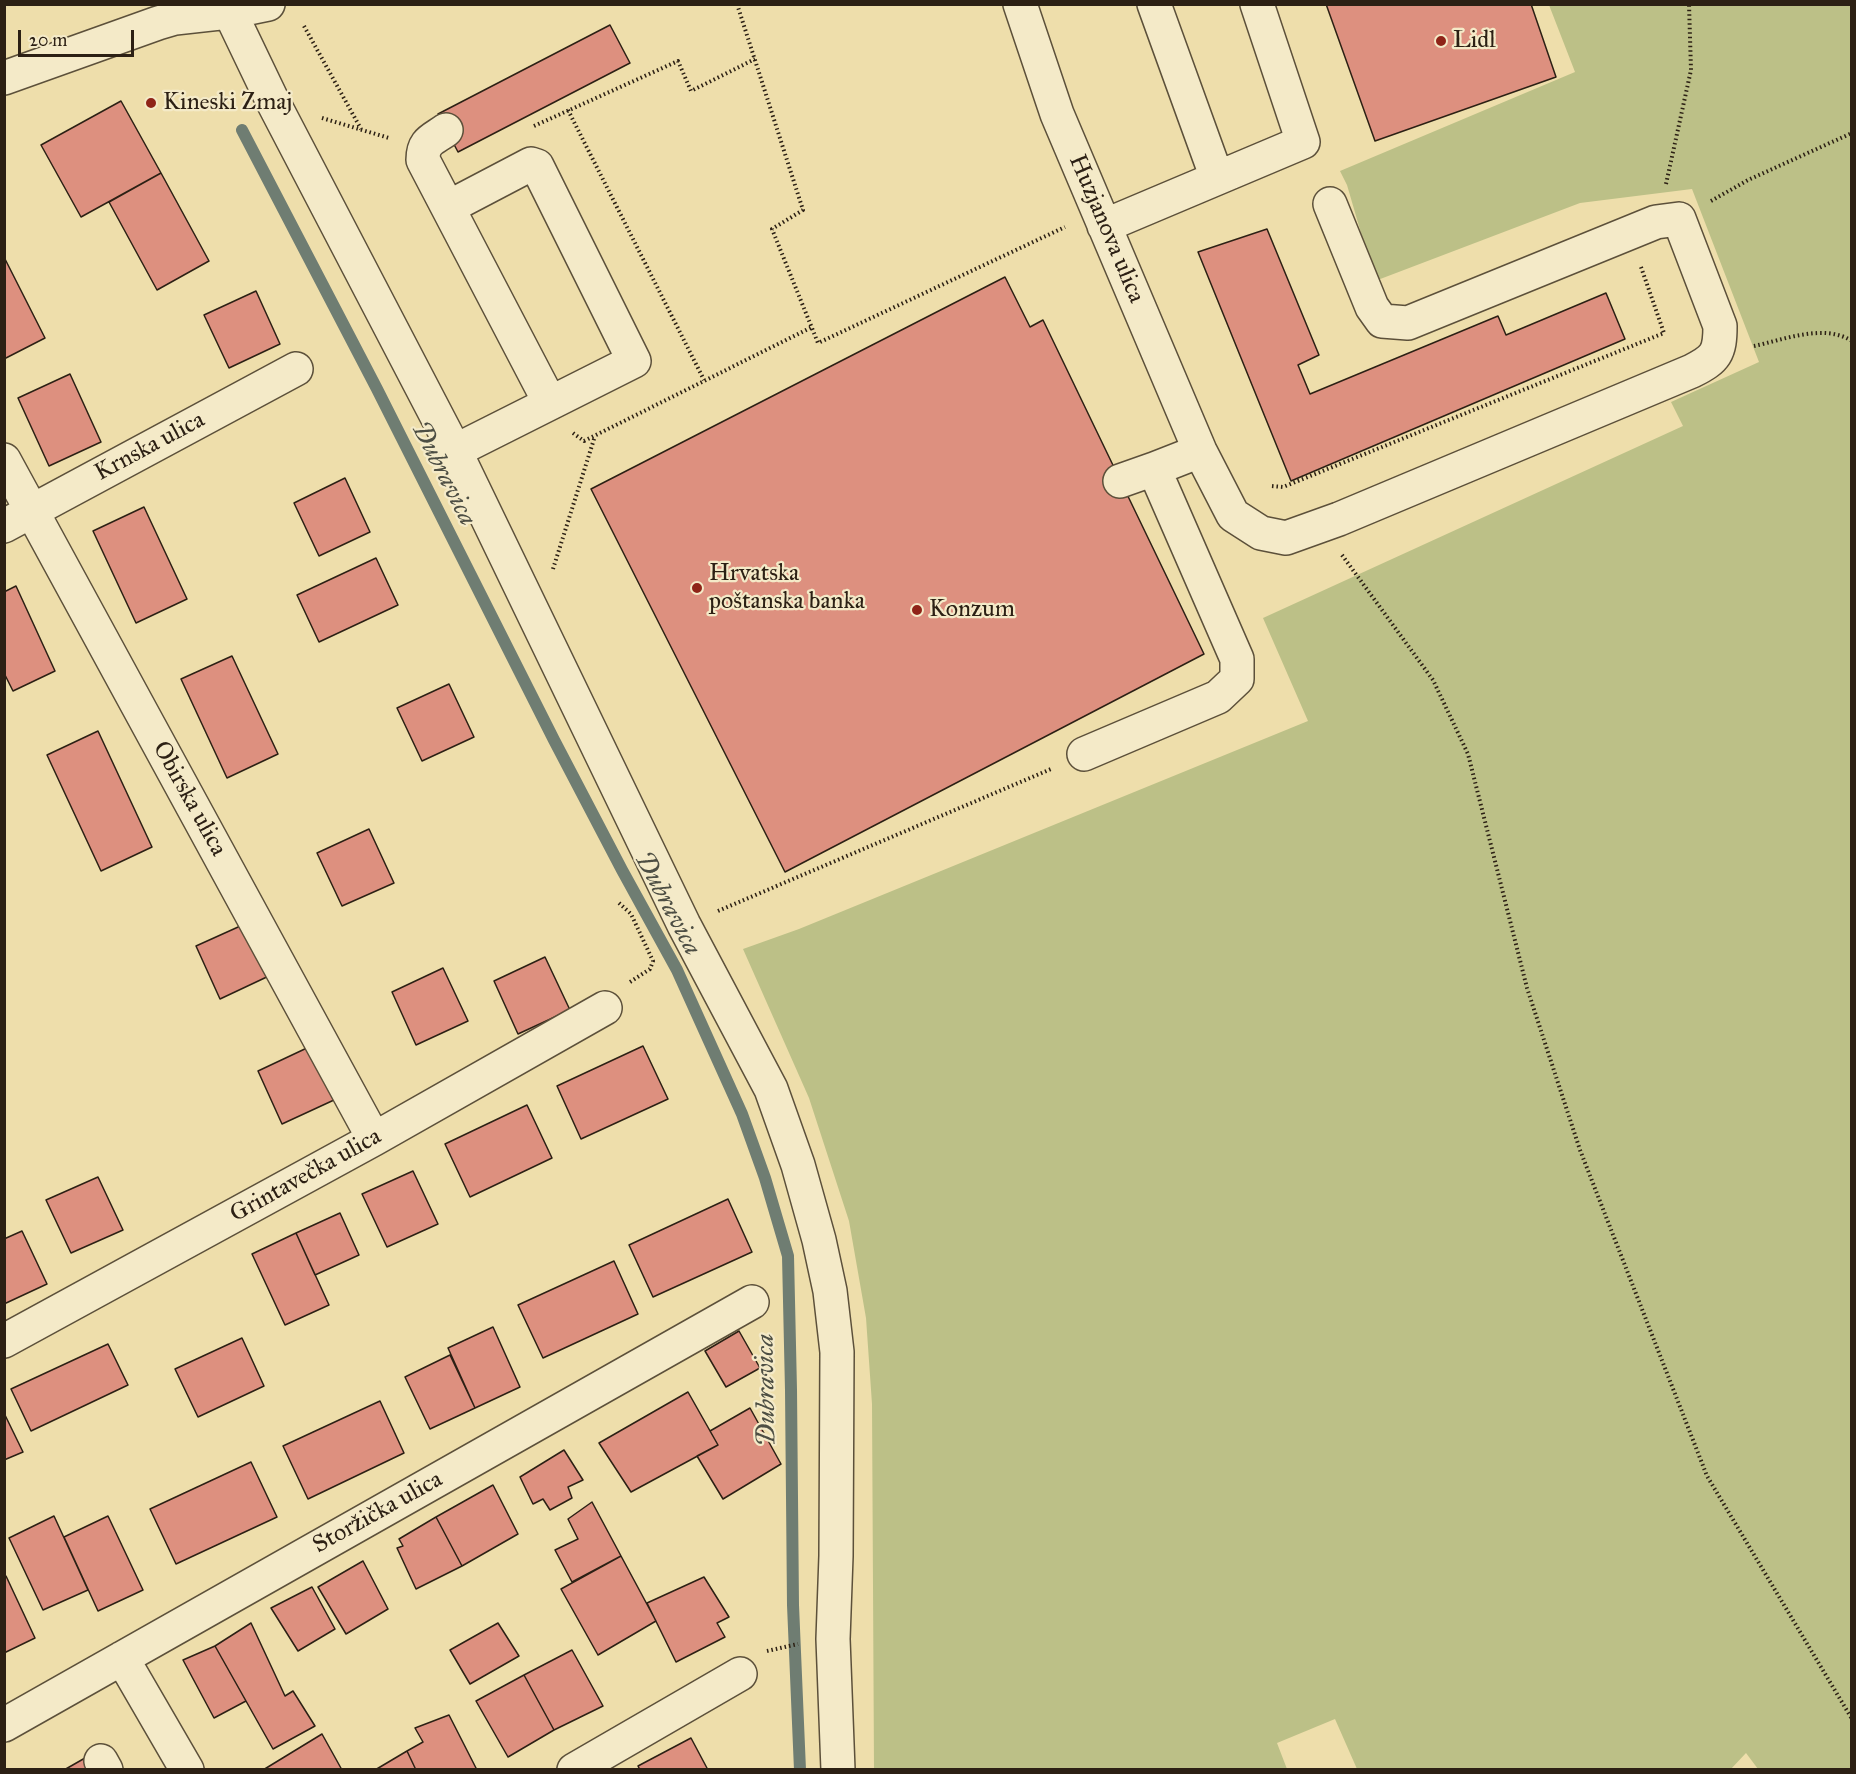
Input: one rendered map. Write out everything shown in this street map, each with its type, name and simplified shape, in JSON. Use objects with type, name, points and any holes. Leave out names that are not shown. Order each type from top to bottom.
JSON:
[{"type":"street","points":[[4,78],[166,21],[230,7],[268,4]]},
{"type":"street","name":"Huzjanova ulica","points":[[1020,4],[1057,114],[1200,451],[1233,514],[1262,533],[1286,538],[1339,519],[1692,371],[1710,362],[1714,354]]},
{"type":"street","points":[[1154,4],[1217,178]]},
{"type":"street","points":[[1101,219],[1217,178],[1303,142],[1257,4]]},
{"type":"street","points":[[230,7],[273,102],[455,451],[684,925],[771,1089],[798,1165],[819,1240],[830,1291],[837,1352],[837,1556],[833,1639],[838,1770]]},
{"type":"street","points":[[446,130],[426,143],[423,160],[559,416]]},
{"type":"street","points":[[449,207],[531,164],[537,166],[634,361],[559,416],[455,451]]},
{"type":"street","points":[[1330,204],[1371,307],[1382,321],[1408,323],[1668,220],[1720,326],[1720,345],[1714,354]]},
{"type":"street","name":"Krnska ulica","points":[[18,518],[296,369]]},
{"type":"street","points":[[1120,481],[1200,451]]},
{"type":"street","name":"Obirska ulica","points":[[4,460],[18,518],[374,1139]]},
{"type":"street","points":[[1084,754],[1218,697],[1236,679],[1237,659],[1154,469]]},
{"type":"street","name":"Grintavečka ulica","points":[[4,1341],[374,1139],[605,1008]]},
{"type":"street","name":"Storžička ulica","points":[[4,1725],[752,1302]]},
{"type":"street","points":[[122,1658],[187,1770]]},
{"type":"street","points":[[574,1770],[740,1674]]},
{"type":"path","points":[[737,4],[803,210],[772,229],[818,343],[1101,219]]},
{"type":"path","points":[[1668,220],[1691,70],[1689,4]]},
{"type":"path","points":[[304,26],[361,129]]},
{"type":"path","points":[[528,129],[678,61],[691,91],[755,59]]},
{"type":"path","points":[[568,110],[704,380]]},
{"type":"path","points":[[312,115],[392,139]]},
{"type":"path","points":[[1668,220],[1851,133]]},
{"type":"path","points":[[1272,486],[1283,487],[1664,333],[1641,266]]},
{"type":"path","points":[[559,416],[584,441],[812,327]]},
{"type":"path","points":[[1714,354],[1794,336],[1813,334],[1842,335],[1851,341]]},
{"type":"path","points":[[552,573],[595,435]]},
{"type":"path","points":[[1321,525],[1433,680],[1468,754],[1527,988],[1570,1118],[1707,1476],[1851,1719]]},
{"type":"path","points":[[716,912],[1084,754]]},
{"type":"path","points":[[605,1008],[621,989],[650,969],[653,961],[631,914],[619,903]]},
{"type":"path","points":[[776,1649],[806,1642]]},
{"type":"green space","points":[[1549,5],[1851,5],[1851,1769],[1758,1769],[1746,1753],[1730,1770],[1357,1769],[1335,1719],[1277,1743],[1287,1769],[874,1769],[872,1404],[866,1318],[849,1221],[809,1098],[743,949],[799,929],[1308,721],[1263,618],[1683,426],[1671,402],[1759,362],[1692,189],[1580,203],[1375,281],[1347,185],[1340,171],[1575,72]]},
{"type":"building","name":"Lidl","points":[[1326,4],[1531,4],[1556,77],[1375,141]]},
{"type":"building","points":[[610,25],[630,63],[458,152],[438,114]]},
{"type":"building","points":[[121,101],[161,173],[81,217],[41,145]]},
{"type":"building","points":[[161,173],[209,261],[157,290],[109,202]]},
{"type":"building","points":[[1267,229],[1319,355],[1298,365],[1310,394],[1498,316],[1506,335],[1606,293],[1625,339],[1291,481],[1198,252]]},
{"type":"building","points":[[4,257],[45,338],[4,359]]},
{"type":"building","name":"Konzum","points":[[1005,277],[1030,327],[1043,320],[1204,654],[785,872],[591,489]]},
{"type":"building","points":[[256,291],[280,344],[229,368],[204,315]]},
{"type":"building","points":[[70,374],[101,442],[49,466],[18,398]]},
{"type":"building","points":[[345,478],[370,532],[319,556],[294,503]]},
{"type":"building","points":[[144,507],[187,599],[136,623],[93,531]]},
{"type":"building","points":[[376,558],[398,605],[319,642],[297,595]]},
{"type":"building","points":[[16,586],[55,671],[13,691],[4,673],[4,592]]},
{"type":"building","points":[[232,656],[278,754],[227,778],[181,679]]},
{"type":"building","points":[[449,684],[474,737],[422,761],[397,708]]},
{"type":"building","points":[[98,731],[152,847],[101,871],[47,755]]},
{"type":"building","points":[[369,829],[394,883],[342,906],[317,853]]},
{"type":"building","points":[[247,923],[271,975],[220,999],[196,946]]},
{"type":"building","points":[[545,957],[570,1010],[518,1034],[494,981]]},
{"type":"building","points":[[443,968],[468,1021],[416,1045],[392,992]]},
{"type":"building","points":[[643,1046],[668,1099],[581,1139],[557,1086]]},
{"type":"building","points":[[309,1047],[334,1100],[282,1124],[258,1071]]},
{"type":"building","points":[[527,1105],[552,1158],[470,1197],[445,1144]]},
{"type":"building","points":[[413,1171],[438,1224],[387,1247],[362,1194]]},
{"type":"building","points":[[98,1177],[123,1230],[71,1253],[46,1200]]},
{"type":"building","points":[[728,1199],[752,1252],[653,1297],[629,1245]]},
{"type":"building","points":[[340,1213],[359,1255],[315,1275],[296,1233]]},
{"type":"building","points":[[22,1231],[47,1284],[4,1304],[4,1239]]},
{"type":"building","points":[[296,1233],[329,1305],[285,1325],[252,1254]]},
{"type":"building","points":[[614,1261],[638,1314],[543,1358],[518,1305]]},
{"type":"building","points":[[493,1327],[520,1387],[475,1408],[448,1348]]},
{"type":"building","points":[[739,1331],[760,1368],[726,1387],[705,1351]]},
{"type":"building","points":[[242,1338],[264,1386],[198,1417],[175,1369]]},
{"type":"building","points":[[108,1344],[128,1385],[31,1431],[11,1389]]},
{"type":"building","points":[[450,1355],[475,1408],[430,1429],[405,1377]]},
{"type":"building","points":[[688,1392],[718,1445],[631,1492],[599,1443]]},
{"type":"building","points":[[380,1401],[404,1453],[308,1499],[283,1446]]},
{"type":"building","points":[[750,1408],[781,1464],[723,1499],[697,1456],[718,1445],[710,1431]]},
{"type":"building","points":[[4,1413],[23,1452],[4,1460]]},
{"type":"building","points":[[564,1450],[583,1480],[568,1487],[572,1498],[550,1510],[543,1499],[533,1504],[520,1477]]},
{"type":"building","points":[[251,1462],[277,1517],[176,1564],[150,1509]]},
{"type":"building","points":[[493,1485],[518,1534],[462,1566],[436,1517]]},
{"type":"building","points":[[592,1502],[621,1556],[572,1582],[555,1550],[578,1539],[568,1519]]},
{"type":"building","points":[[54,1516],[88,1590],[43,1610],[9,1538]]},
{"type":"building","points":[[108,1516],[143,1590],[98,1611],[64,1537]]},
{"type":"building","points":[[436,1517],[462,1566],[416,1589],[397,1548],[403,1546],[399,1539]]},
{"type":"building","points":[[621,1556],[656,1621],[598,1655],[561,1589]]},
{"type":"building","points":[[363,1561],[388,1609],[346,1634],[318,1587]]},
{"type":"building","points":[[4,1576],[35,1638],[4,1653]]},
{"type":"building","points":[[704,1577],[729,1617],[717,1623],[725,1637],[676,1662],[647,1603]]},
{"type":"building","points":[[312,1587],[335,1629],[298,1651],[271,1608]]},
{"type":"building","points":[[251,1623],[285,1696],[293,1691],[315,1726],[273,1749],[215,1646]]},
{"type":"building","points":[[498,1623],[519,1656],[470,1684],[450,1650]]},
{"type":"building","points":[[215,1646],[246,1701],[214,1718],[183,1660]]},
{"type":"building","points":[[572,1650],[603,1706],[554,1730],[524,1675]]},
{"type":"building","points":[[524,1675],[554,1730],[508,1757],[476,1701]]},
{"type":"building","points":[[449,1715],[477,1770],[416,1770],[407,1751],[423,1742],[415,1728]]},
{"type":"building","points":[[322,1734],[342,1770],[263,1770]]},
{"type":"building","points":[[691,1738],[708,1770],[640,1770],[638,1766]]},
{"type":"building","points":[[407,1751],[416,1770],[375,1770]]},
{"type":"building","points":[[85,1758],[92,1770],[64,1770]]},
{"type":"waterway","name":"Dubravica","points":[[242,130],[377,389],[554,740],[677,970],[742,1114],[765,1178],[788,1256],[793,1605],[800,1770]]},
{"type":"place","name":"Lidl","points":[[1441,41]]},
{"type":"place","name":"Kineski Zmaj","points":[[151,103]]},
{"type":"place","name":"Hrvatska poštanska banka","points":[[697,588]]},
{"type":"place","name":"Konzum","points":[[917,610]]}]
